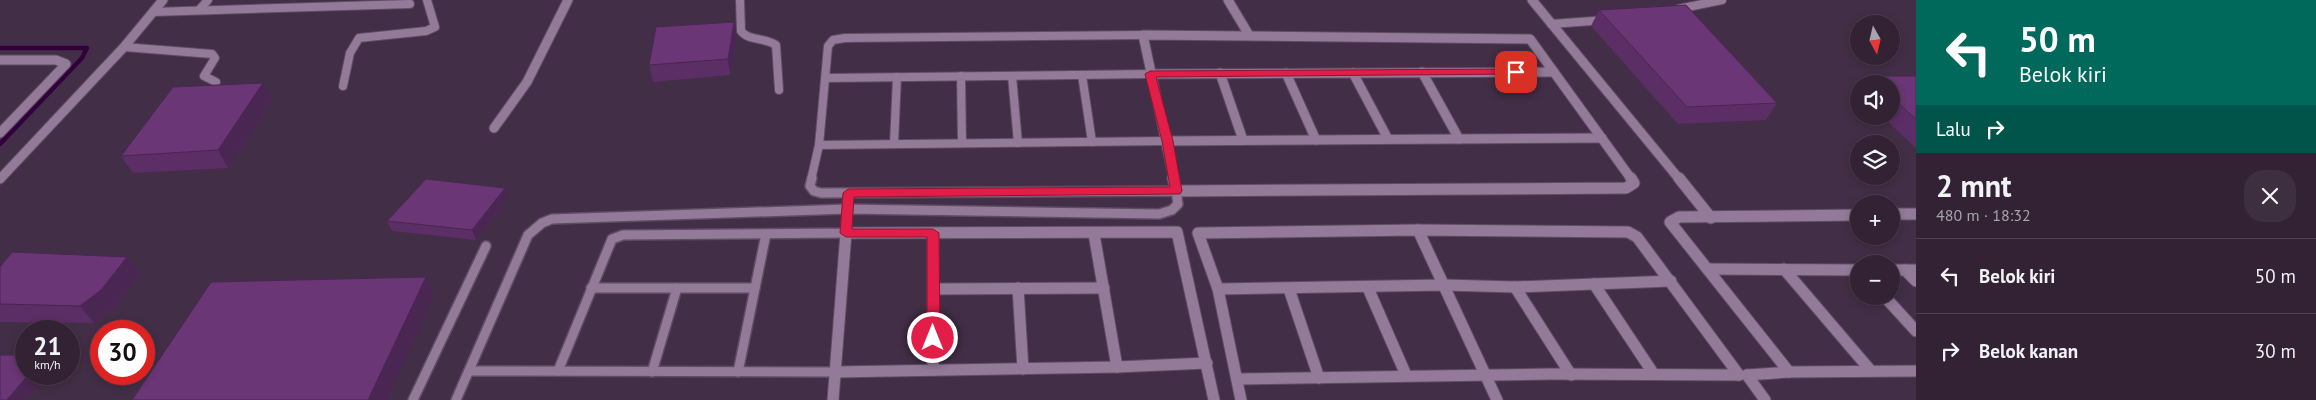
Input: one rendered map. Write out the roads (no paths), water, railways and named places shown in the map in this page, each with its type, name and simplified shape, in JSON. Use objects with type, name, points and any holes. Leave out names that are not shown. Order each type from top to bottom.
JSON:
[{"type":"street","points":[[0,178],[124,47],[162,0]]},
{"type":"street","points":[[494,128],[515,104],[529,82],[568,0]]},
{"type":"street","points":[[1228,0],[1249,35]]},
{"type":"street","points":[[1532,0],[1711,218]]},
{"type":"street","points":[[1143,35],[1249,35],[1524,37],[1530,39],[1634,181],[1633,186],[1616,188],[1176,191],[1168,141],[1150,74],[1143,35]]},
{"type":"street","points":[[0,60],[56,60],[63,61],[66,64],[0,133]]},
{"type":"street","points":[[1422,72],[1459,139]]},
{"type":"street","points":[[1150,74],[1554,72]]},
{"type":"street","points":[[1220,73],[1243,140]]},
{"type":"street","points":[[1286,73],[1316,140]]},
{"type":"street","points":[[1353,73],[1388,139]]},
{"type":"street","points":[[1168,141],[1602,138]]},
{"type":"street","points":[[1900,214],[1916,214]]},
{"type":"street","points":[[1789,372],[1670,222],[1679,217],[1850,215]]},
{"type":"street","points":[[1418,230],[1497,400]]},
{"type":"street","points":[[1237,380],[1406,375],[1485,376],[1653,373],[1739,375],[1637,237],[1628,232],[1418,230],[1198,233],[1218,289],[1241,400]]},
{"type":"street","points":[[833,400],[846,233],[1094,234],[1176,232],[1214,400]]},
{"type":"street","points":[[933,233],[933,370]]},
{"type":"street","points":[[1094,234],[1117,367]]},
{"type":"street","points":[[1708,269],[1850,270]]},
{"type":"street","points":[[1784,270],[1871,371]]},
{"type":"street","points":[[1910,270],[1916,282]]},
{"type":"street","points":[[1218,289],[1289,290],[1444,284],[1515,287],[1671,281]]},
{"type":"street","points":[[1594,284],[1653,373]]},
{"type":"street","points":[[1515,287],[1571,375]]},
{"type":"street","points":[[1018,288],[1023,369]]},
{"type":"street","points":[[934,289],[1104,288]]},
{"type":"street","points":[[1368,288],[1406,375]]},
{"type":"street","points":[[1289,290],[1319,378]]},
{"type":"street","points":[[1892,305],[1916,331]]},
{"type":"street","points":[[835,372],[1117,367],[1207,363]]},
{"type":"street","points":[[1765,400],[1747,375],[1789,372],[1916,371]]},
{"type":"lane","points":[[199,10],[208,0]]},
{"type":"lane","points":[[343,86],[350,53],[359,38],[426,31],[434,27],[434,19],[427,8],[427,0]]},
{"type":"lane","points":[[740,0],[741,32],[743,36],[767,39],[776,45],[779,90]]},
{"type":"lane","points":[[1667,12],[1722,0]]},
{"type":"lane","points":[[153,12],[410,4]]},
{"type":"lane","points":[[1551,24],[1617,20]]},
{"type":"lane","points":[[456,400],[528,235],[542,223],[563,218],[847,209],[1159,214],[1176,208],[1178,204],[1176,191],[821,193],[811,188],[819,145],[827,78],[828,46],[839,39],[1143,35]]},
{"type":"lane","points":[[124,47],[212,54],[215,58],[204,76],[216,82]]},
{"type":"lane","points":[[827,78],[1150,74]]},
{"type":"lane","points":[[1082,75],[1092,142]]},
{"type":"lane","points":[[961,76],[962,143]]},
{"type":"lane","points":[[1012,76],[1018,143]]},
{"type":"lane","points":[[894,144],[897,77]]},
{"type":"lane","points":[[819,145],[1168,141]]},
{"type":"lane","points":[[558,371],[609,241],[616,237],[846,233],[848,193]]},
{"type":"lane","points":[[738,372],[766,234]]},
{"type":"lane","points":[[413,400],[451,316],[486,246]]},
{"type":"lane","points":[[591,288],[755,288]]},
{"type":"lane","points":[[652,372],[677,288]]},
{"type":"lane","points":[[469,371],[835,372]]},
{"type":"waterway","points":[[0,48],[87,48],[82,58],[0,144]]}]
